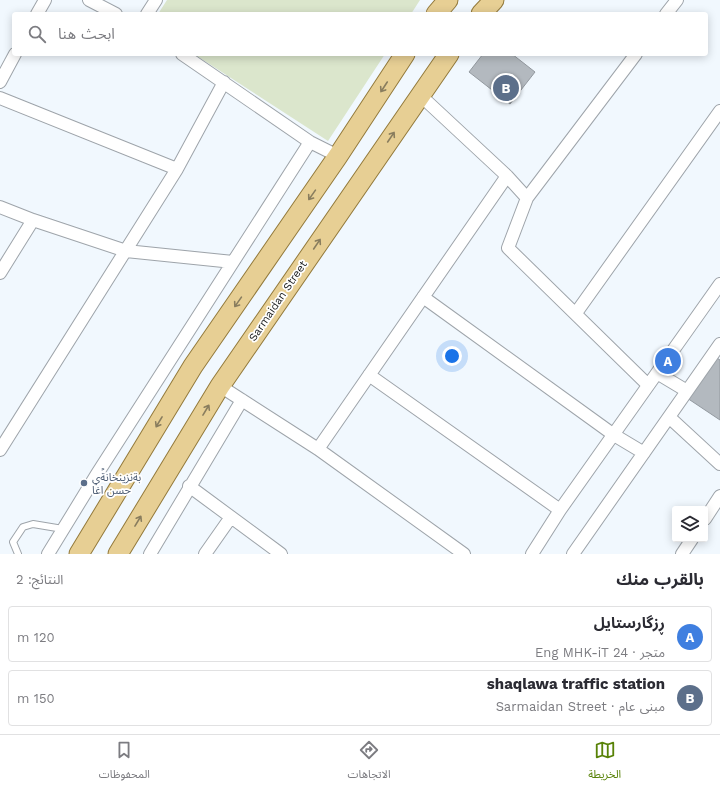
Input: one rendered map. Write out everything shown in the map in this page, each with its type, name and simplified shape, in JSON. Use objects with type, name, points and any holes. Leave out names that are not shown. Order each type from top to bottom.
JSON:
[{"type":"main road","points":[[438,12],[448,0]]},
{"type":"main road","points":[[483,12],[494,0]]},
{"type":"main road","points":[[79,554],[193,366],[338,156],[404,56]]},
{"type":"main road","name":"Sarmaidan Street","points":[[118,554],[220,386],[448,56]]},
{"type":"street","points":[[38,12],[45,0]]},
{"type":"street","points":[[89,0],[112,12]]},
{"type":"street","points":[[148,12],[156,0]]},
{"type":"street","points":[[668,12],[677,0]]},
{"type":"street","points":[[0,82],[14,56]]},
{"type":"street","points":[[185,56],[310,142],[338,156]]},
{"type":"street","points":[[634,56],[527,198],[508,248],[648,385]]},
{"type":"street","points":[[0,450],[177,169],[224,82]]},
{"type":"street","points":[[420,95],[507,176],[527,198]]},
{"type":"street","points":[[0,98],[177,169]]},
{"type":"street","points":[[576,313],[720,112]]},
{"type":"street","points":[[48,554],[310,142]]},
{"type":"street","points":[[318,449],[507,176]]},
{"type":"street","points":[[0,207],[33,220],[126,251],[233,262]]},
{"type":"street","points":[[0,273],[33,220]]},
{"type":"street","points":[[532,554],[560,510],[720,284]]},
{"type":"street","points":[[423,297],[614,435],[644,453]]},
{"type":"street","points":[[573,554],[720,345]]},
{"type":"street","points":[[657,373],[687,391]]},
{"type":"street","points":[[369,375],[560,510]]},
{"type":"street","points":[[220,386],[318,449],[464,554]]},
{"type":"street","points":[[150,554],[189,486],[242,400]]},
{"type":"street","points":[[669,417],[720,464]]},
{"type":"street","points":[[189,486],[281,554]]},
{"type":"street","points":[[708,514],[720,496]]},
{"type":"street","points":[[205,554],[231,517]]},
{"type":"street","points":[[684,553],[690,542]]},
{"type":"lane","points":[[18,554],[13,542],[22,527],[33,524],[63,529]]},
{"type":"green space","points":[[167,0],[420,0],[412,12],[159,12]]},
{"type":"green space","points":[[197,56],[384,56],[328,141]]},
{"type":"building","points":[[481,56],[515,56],[535,72],[510,104],[469,72]]},
{"type":"building","points":[[714,356],[720,360],[720,420],[687,398]]},
{"type":"place","name":"shaqlawa traffic station","points":[[506,88]]},
{"type":"place","name":"ڕزگارستایل","points":[[668,361]]},
{"type":"place","name":"بةنزينخانةًي حسن اغا","points":[[84,483]]}]
